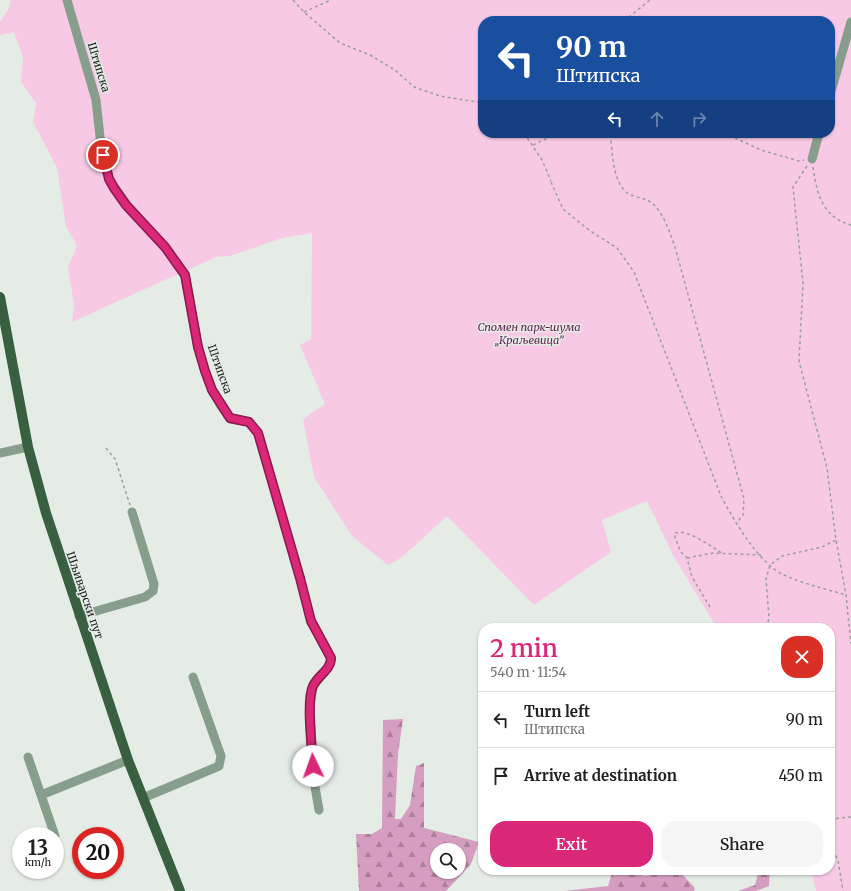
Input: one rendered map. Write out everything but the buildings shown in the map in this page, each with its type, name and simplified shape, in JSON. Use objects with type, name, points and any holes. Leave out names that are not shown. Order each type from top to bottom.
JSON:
[{"type":"main road","name":"Шљиварски пут","points":[[0,297],[28,447],[46,513],[128,760],[180,891]]},
{"type":"street","name":"Штипска","points":[[67,0],[96,100],[101,146],[109,179],[126,205],[165,247],[185,275],[198,347],[212,390],[230,418],[249,422],[258,433],[311,621],[331,658],[328,668],[313,686],[310,707],[314,781],[319,810]]},
{"type":"street","points":[[835,78],[851,22]]},
{"type":"street","points":[[812,159],[818,138]]},
{"type":"street","points":[[0,454],[28,447]]},
{"type":"street","points":[[80,616],[145,597],[153,591],[154,584],[132,512]]},
{"type":"street","points":[[143,798],[219,766],[221,756],[193,676]]},
{"type":"street","points":[[28,757],[51,827]]},
{"type":"street","points":[[41,796],[128,760]]},
{"type":"path","points":[[293,0],[304,12],[340,43],[370,55],[395,70],[414,87],[440,96],[478,102]]},
{"type":"path","points":[[304,12],[331,0]]},
{"type":"path","points":[[630,16],[650,0]]},
{"type":"path","points":[[527,138],[533,146],[563,209],[589,230],[617,248],[634,272],[721,496],[736,525],[770,565],[783,574],[846,595]]},
{"type":"path","points":[[533,146],[548,138]]},
{"type":"path","points":[[610,138],[617,178],[625,191],[634,197],[649,201],[665,219],[675,247],[744,500],[743,515],[736,525]]},
{"type":"path","points":[[736,138],[782,157],[798,161],[812,159]]},
{"type":"path","points":[[812,159],[814,177],[826,210],[833,218],[851,225]]},
{"type":"path","points":[[812,159],[796,179],[793,187],[803,283],[799,361],[827,468],[836,540],[846,595],[851,644]]},
{"type":"path","points":[[106,448],[115,459],[132,512]]},
{"type":"path","points":[[710,607],[692,577],[687,558],[680,551],[675,538],[676,532],[700,538],[723,554]]},
{"type":"path","points":[[768,623],[769,617],[766,578],[770,565],[782,556],[822,547],[836,540]]},
{"type":"path","points":[[687,558],[713,553],[762,556]]},
{"type":"path","points":[[835,819],[851,817]]},
{"type":"path","points":[[835,854],[838,860],[843,891]]},
{"type":"green space","name":"Спомен парк-шума „Краљевица”","points":[[11,0],[851,0],[851,891],[816,891],[812,875],[835,875],[835,623],[714,623],[674,557],[647,501],[602,520],[611,552],[534,605],[447,516],[401,558],[388,565],[352,536],[314,477],[303,419],[325,404],[300,345],[311,339],[312,233],[282,238],[230,256],[216,257],[72,322],[74,305],[68,267],[77,246],[66,227],[57,168],[33,122],[36,103],[21,82],[23,58],[14,32],[0,35],[0,22],[8,10]]},
{"type":"green space","points":[[403,719],[398,754],[395,819],[401,819],[410,805],[416,766],[424,763],[424,828],[478,842],[478,845],[471,864],[466,869],[466,843],[430,843],[430,879],[457,879],[446,891],[359,891],[356,834],[372,834],[382,828],[383,720]]},
{"type":"green space","points":[[611,875],[683,875],[695,888],[694,891],[564,891],[608,886]]},
{"type":"green space","points":[[758,875],[770,875],[769,886],[756,891],[738,891],[755,885]]},
{"type":"route","points":[[103,155],[109,179],[114,188],[126,205],[165,247],[185,275],[198,347],[212,390],[230,418],[236,421],[249,422],[254,426],[258,433],[311,621],[331,658],[328,668],[313,686],[311,692],[310,707],[313,766]]}]
